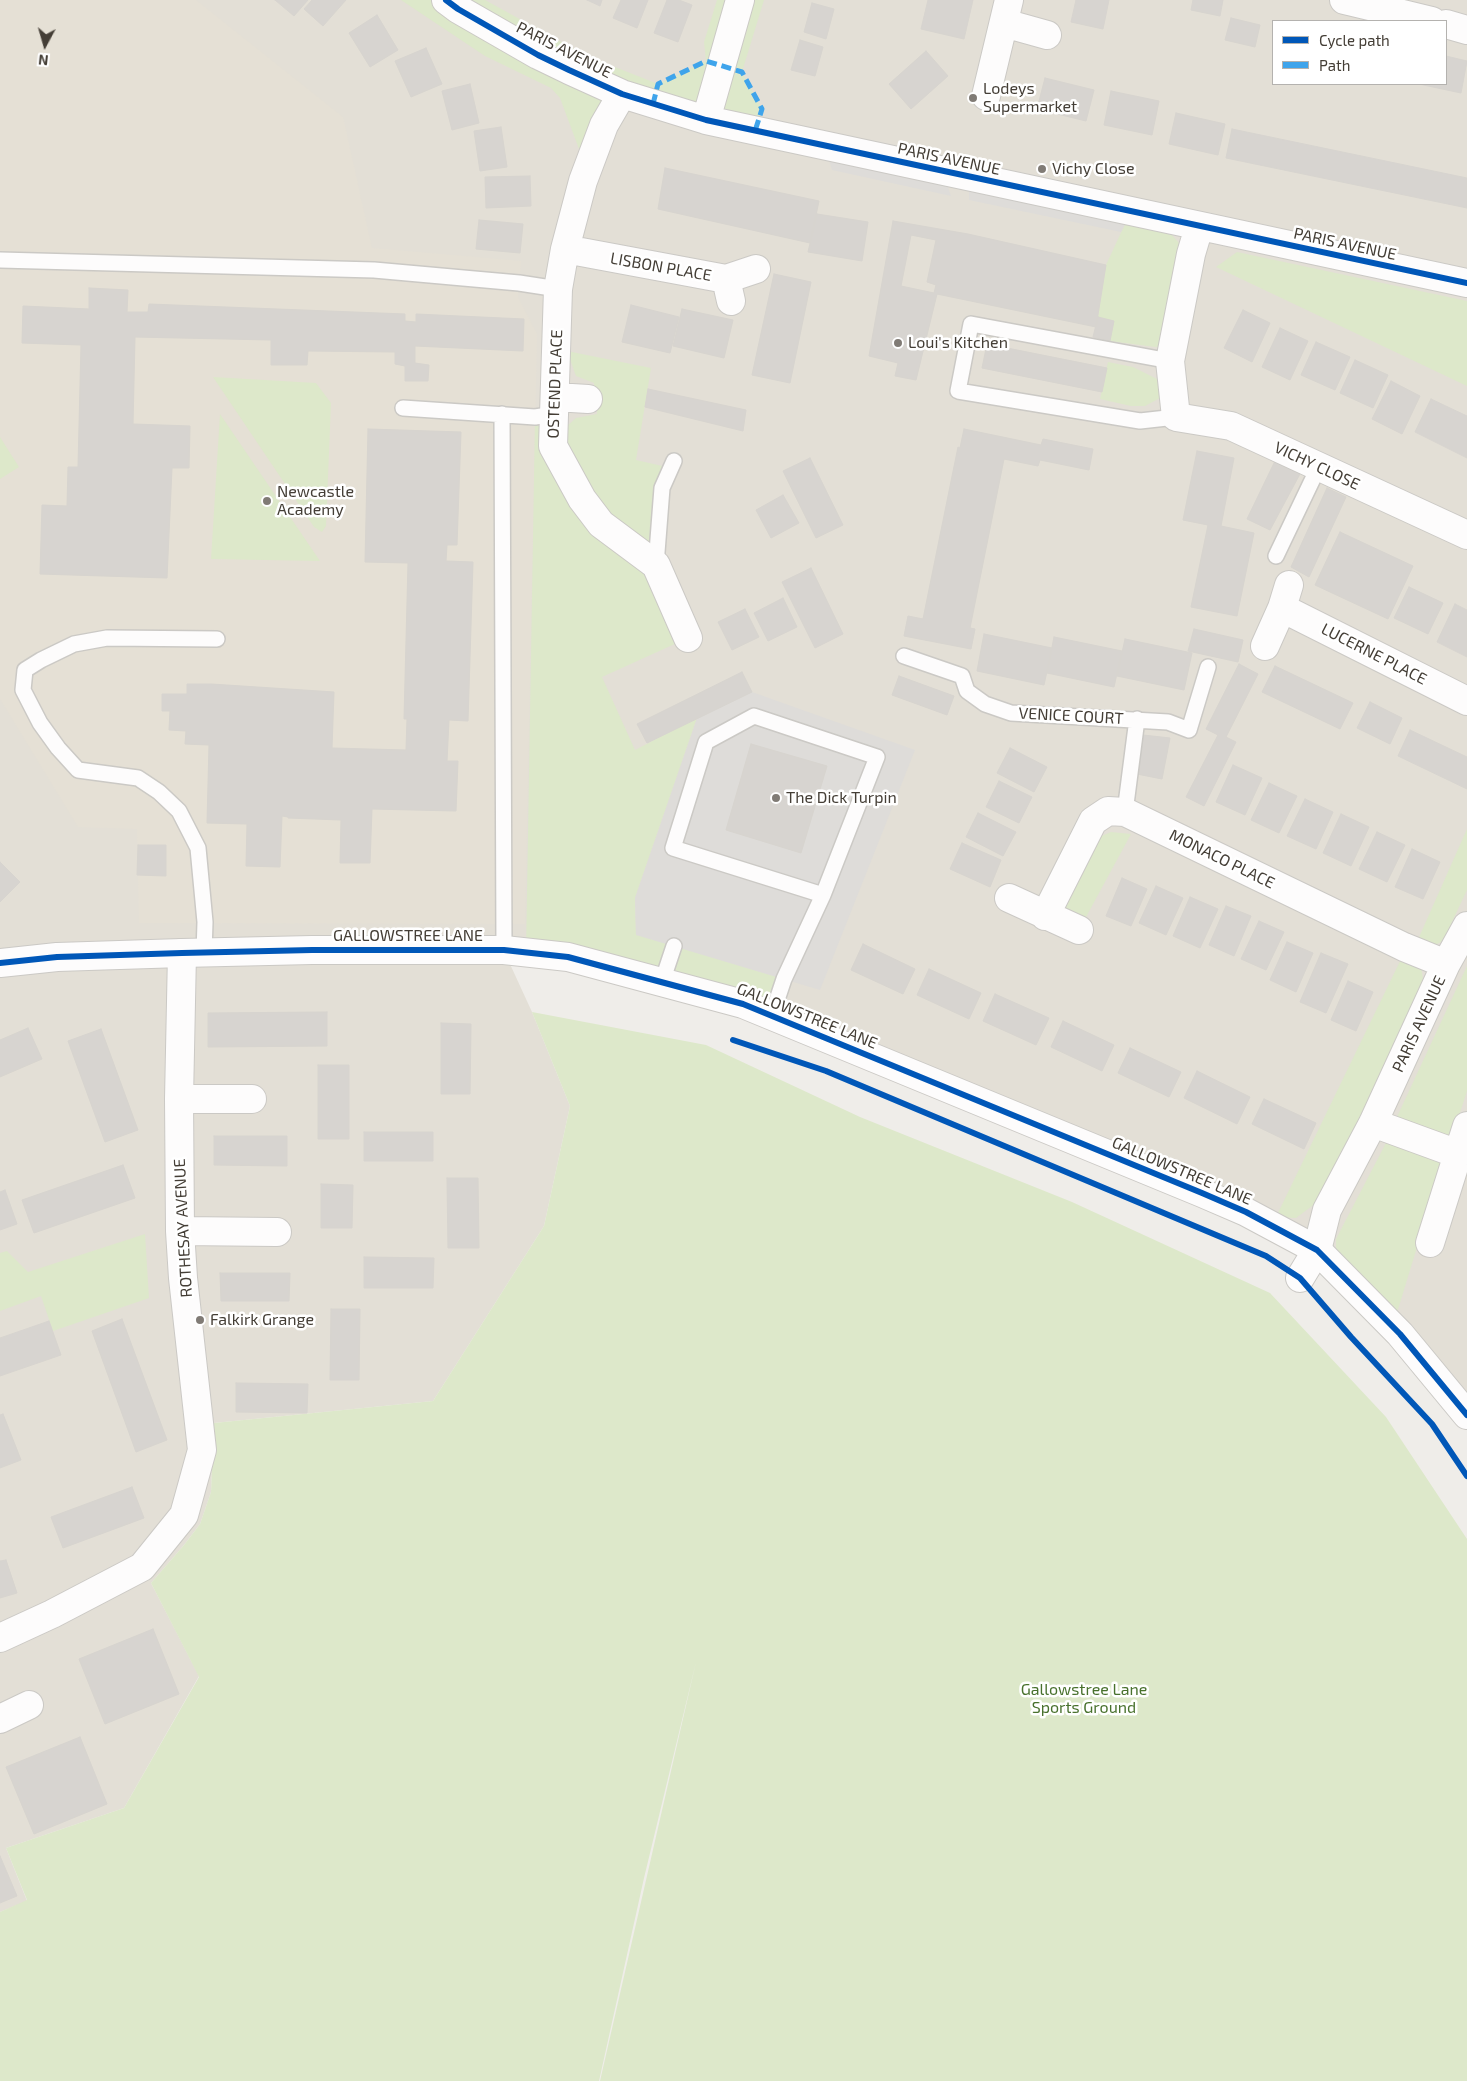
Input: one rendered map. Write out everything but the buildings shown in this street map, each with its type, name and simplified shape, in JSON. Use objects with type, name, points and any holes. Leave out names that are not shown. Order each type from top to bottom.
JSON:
[{"type":"street","name":"PARIS AVENUE","points":[[446,0],[458,9],[538,55],[622,94],[706,120],[1198,227],[1467,283]]},
{"type":"street","points":[[706,120],[740,0]]},
{"type":"street","points":[[1344,0],[1428,20]]},
{"type":"street","points":[[986,96],[1007,12],[1047,35]]},
{"type":"street","points":[[1447,24],[1467,30]]},
{"type":"street","name":"OSTEND PLACE","points":[[622,94],[604,125],[583,181],[558,289],[552,446],[582,499],[602,524],[656,565],[688,638]]},
{"type":"street","points":[[1176,417],[1170,361],[1198,227]]},
{"type":"street","name":"LISBON PLACE","points":[[566,249],[729,290],[756,269]]},
{"type":"street","points":[[555,405],[588,399]]},
{"type":"street","name":"VICHY CLOSE","points":[[1176,417],[1231,426],[1467,535]]},
{"type":"street","name":"LUCERNE PLACE","points":[[1265,646],[1285,597],[1467,701]]},
{"type":"street","points":[[1045,916],[1094,821],[1108,811],[1125,812]]},
{"type":"street","name":"MONACO PLACE","points":[[1125,812],[1404,947],[1446,964]]},
{"type":"street","points":[[1009,898],[1079,930]]},
{"type":"street","name":"PARIS AVENUE","points":[[1300,1278],[1317,1250],[1327,1210],[1373,1123],[1446,964],[1467,926]]},
{"type":"street","name":"GALLOWSTREE LANE","points":[[0,963],[57,957],[193,953],[322,950],[504,950],[568,957],[743,1004],[1202,1193],[1246,1212],[1317,1250],[1400,1334],[1467,1414]]},
{"type":"street","name":"ROTHESAY AVENUE","points":[[0,1638],[52,1614],[142,1567],[184,1515],[202,1450],[180,1230],[179,1099],[193,953]]},
{"type":"street","points":[[179,1099],[252,1099]]},
{"type":"street","points":[[1373,1123],[1458,1154]]},
{"type":"street","points":[[1430,1243],[1467,1126]]},
{"type":"street","points":[[180,1230],[277,1232]]},
{"type":"street","points":[[0,1719],[29,1705]]},
{"type":"lane","points":[[0,260],[374,270],[519,283],[558,289]]},
{"type":"lane","points":[[1170,361],[972,324],[958,391],[1140,421],[1176,417]]},
{"type":"lane","points":[[403,408],[535,416],[555,405]]},
{"type":"lane","points":[[502,414],[504,950]]},
{"type":"lane","points":[[656,565],[662,488],[674,461]]},
{"type":"lane","points":[[1276,556],[1319,466]]},
{"type":"lane","points":[[193,953],[205,922],[198,848],[179,811],[159,792],[138,778],[78,770],[58,748],[40,723],[23,690],[25,670],[40,660],[74,644],[107,638],[217,639]]},
{"type":"lane","name":"VENICE COURT","points":[[904,656],[962,676],[967,691],[985,704],[1011,713],[1168,722],[1189,730],[1208,667]]},
{"type":"lane","points":[[772,1016],[784,979],[823,895],[877,756],[754,716],[706,742],[673,848],[823,895]]},
{"type":"lane","name":"VENICE COURT","points":[[1125,812],[1137,720]]},
{"type":"lane","points":[[662,982],[674,946]]},
{"type":"shaded area","points":[[0,0],[1467,0],[1467,1415],[1317,1250],[743,1004],[504,951],[532,1012],[570,1106],[544,1226],[433,1401],[214,1423],[211,1492],[200,1524],[151,1583],[199,1676],[124,1808],[6,1848],[27,1901],[0,1912]]},
{"type":"shaded area","name":"Newcastle Academy","points":[[0,0],[196,0],[343,117],[372,248],[521,261],[518,297],[537,334],[525,924],[139,923],[137,829],[78,827],[0,699]]},
{"type":"shaded area","points":[[825,147],[943,172],[951,196],[832,170]]},
{"type":"shaded area","points":[[969,177],[1132,212],[1121,232],[969,200]]},
{"type":"shaded area","points":[[752,692],[915,750],[820,990],[636,935],[635,898],[697,718]]},
{"type":"green space","points":[[401,0],[485,0],[587,56],[658,84],[706,61],[704,42],[717,0],[764,0],[742,72],[762,109],[755,131],[622,94],[592,156],[579,149],[560,98],[551,88],[485,56]]},
{"type":"green space","points":[[1125,224],[1172,235],[1179,243],[1181,252],[1163,348],[1110,341],[1114,321],[1098,317],[1106,265]]},
{"type":"green space","points":[[1237,252],[1467,301],[1467,386],[1216,267]]},
{"type":"green space","points":[[567,351],[651,368],[636,460],[671,468],[656,557],[610,522],[563,442],[565,428],[576,418],[597,414],[594,383],[576,376]]},
{"type":"green space","points":[[1108,362],[1133,367],[1157,379],[1161,389],[1160,398],[1145,406],[1131,406],[1100,399]]},
{"type":"green space","points":[[213,377],[316,383],[331,403],[326,526],[322,532],[314,527]]},
{"type":"green space","points":[[220,414],[320,561],[211,559]]},
{"type":"green space","points":[[555,414],[560,463],[656,565],[688,638],[602,677],[635,750],[697,718],[635,898],[636,934],[784,979],[772,1015],[526,952],[535,417]]},
{"type":"green space","points":[[0,437],[19,467],[0,479]]},
{"type":"green space","points":[[1467,829],[1467,890],[1443,941],[1435,945],[1416,944]]},
{"type":"green space","points":[[1111,832],[1131,834],[1079,930],[1053,919],[1099,837]]},
{"type":"green space","points":[[1403,955],[1421,967],[1424,985],[1378,1086],[1320,1200],[1296,1218],[1276,1217]]},
{"type":"green space","points":[[1467,966],[1467,1091],[1451,1140],[1396,1119]]},
{"type":"green space","name":"Gallowstree Lane Sports Ground","points":[[532,1012],[706,1045],[860,1117],[1072,1202],[1270,1293],[1386,1417],[1467,1539],[1467,2081],[600,2081],[696,1662],[644,1878],[599,2081],[0,2081],[0,1912],[27,1900],[6,1848],[124,1808],[199,1677],[151,1583],[200,1524],[211,1492],[214,1423],[433,1401],[544,1226],[570,1106]]},
{"type":"green space","points":[[1387,1141],[1443,1162],[1396,1316],[1336,1253],[1336,1239]]},
{"type":"green space","points":[[145,1234],[149,1298],[53,1331],[41,1296],[0,1311],[0,1253],[7,1251],[28,1272]]},
{"type":"marked path","points":[[653,104],[658,84],[706,61],[742,72],[762,109],[755,131]]},
{"type":"cycle path","points":[[446,0],[458,9],[538,55],[569,70],[622,94],[706,120],[1467,283]]},
{"type":"cycle path","points":[[0,963],[57,957],[182,953],[312,950],[504,950],[568,957],[743,1004],[1202,1193],[1246,1212],[1317,1250],[1400,1334],[1467,1415]]},
{"type":"cycle path","points":[[733,1040],[826,1071],[1266,1256],[1300,1278],[1351,1337],[1432,1424],[1467,1476]]},
{"type":"place","name":"Lodeys Supermarket","points":[[973,98]]},
{"type":"place","name":"Vichy Close","points":[[1042,169]]},
{"type":"place","name":"Loui's Kitchen","points":[[898,343]]},
{"type":"place","name":"Newcastle Academy","points":[[267,501]]},
{"type":"place","name":"The Dick Turpin","points":[[776,798]]},
{"type":"place","name":"Falkirk Grange","points":[[200,1320]]}]
